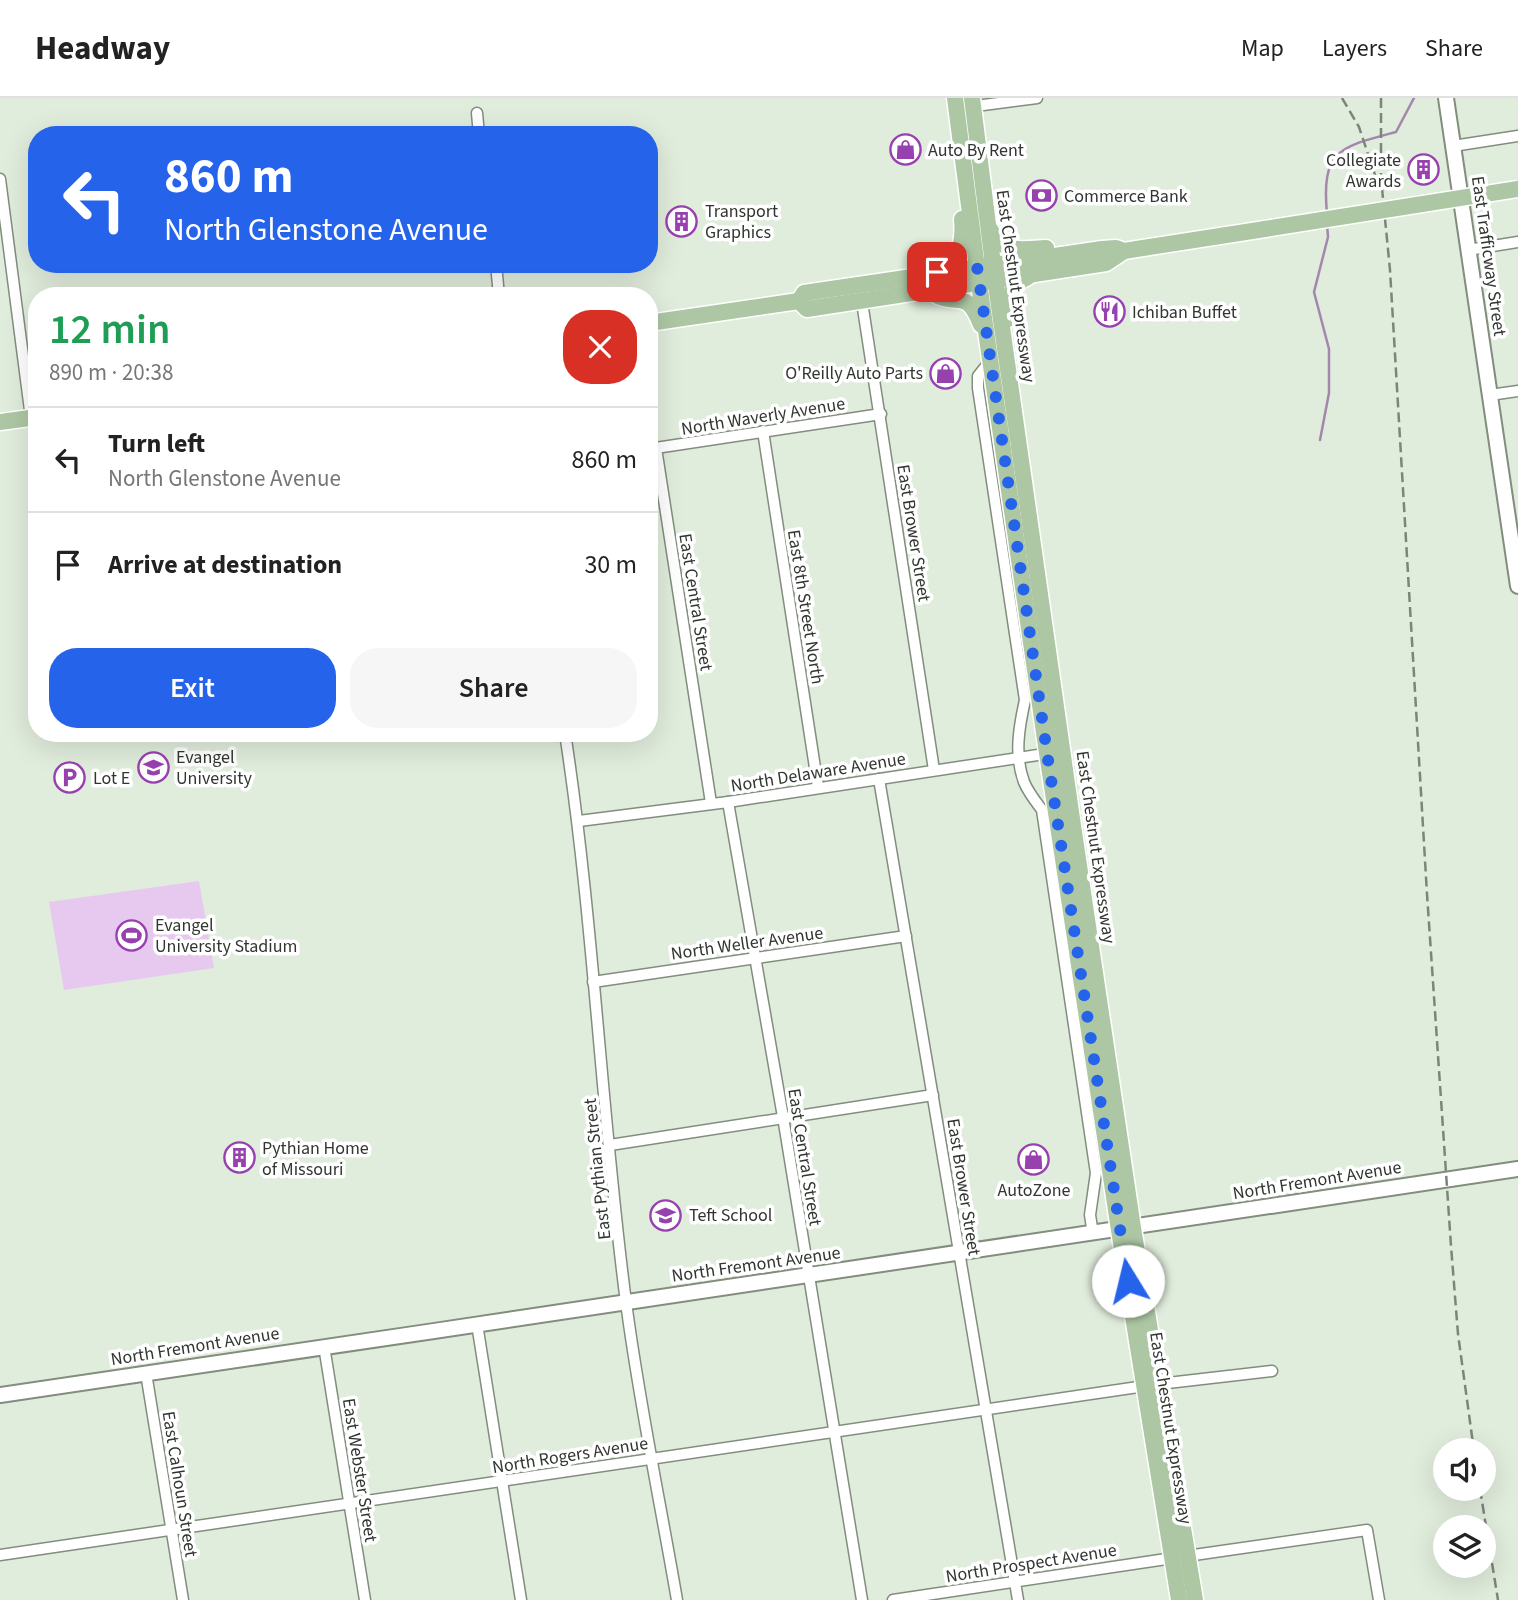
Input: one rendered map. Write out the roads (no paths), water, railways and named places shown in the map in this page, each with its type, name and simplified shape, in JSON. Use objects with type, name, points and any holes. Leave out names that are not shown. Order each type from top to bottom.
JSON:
[{"type":"main road","name":"East Chestnut Expressway","points":[[973,102],[988,224],[986,273],[990,361],[1055,752],[1126,1229],[1180,1557],[1195,1600]]},
{"type":"main road","name":"East Chestnut Expressway","points":[[955,104],[1020,453],[1055,752]]},
{"type":"main road","points":[[937,272],[954,261],[963,237],[953,128],[955,104]]},
{"type":"main road","points":[[658,322],[799,301],[804,293],[937,272],[1035,274],[1106,263],[1124,251],[1518,189]]},
{"type":"main road","points":[[988,224],[996,240],[1007,248],[1079,246],[1102,249]]},
{"type":"main road","points":[[799,301],[807,309],[862,302],[930,291],[986,273],[1102,249],[1116,248],[1124,251]]},
{"type":"main road","points":[[1020,453],[1022,429],[1007,304],[1015,284],[1035,274]]},
{"type":"main road","points":[[930,291],[938,297],[959,299],[973,307],[988,343]]},
{"type":"main road","points":[[0,422],[28,418]]},
{"type":"main road","name":"East Chestnut Expressway","points":[[1179,1600],[1180,1557]]},
{"type":"street","points":[[955,104],[1037,98]]},
{"type":"street","name":"East Trafficway Street","points":[[1446,98],[1518,586]]},
{"type":"street","points":[[477,113],[478,126]]},
{"type":"street","points":[[1453,146],[1518,136]]},
{"type":"street","points":[[0,179],[4,244],[28,382]]},
{"type":"street","points":[[1468,250],[1518,242]]},
{"type":"street","name":"East Brower Street","points":[[862,302],[934,770]]},
{"type":"street","points":[[990,361],[978,376],[978,388],[1025,700],[1017,736],[1019,758],[1024,783],[1042,810],[1096,1173],[1090,1215],[1093,1234]]},
{"type":"street","points":[[1490,395],[1518,391]]},
{"type":"street","name":"North Waverly Avenue","points":[[658,448],[881,414]]},
{"type":"street","name":"East 8th Street North","points":[[763,431],[818,787]]},
{"type":"street","name":"East Central Street","points":[[658,480],[711,803]]},
{"type":"street","name":"East Pythian Street","points":[[566,742],[579,821],[626,1303],[677,1600]]},
{"type":"street","name":"North Delaware Avenue","points":[[579,821],[728,802],[1055,752]]},
{"type":"street","name":"East Brower Street","points":[[879,779],[1018,1600]]},
{"type":"street","name":"East Central Street","points":[[728,802],[862,1600]]},
{"type":"street","name":"North Weller Avenue","points":[[593,982],[906,936]]},
{"type":"street","points":[[610,1145],[933,1095]]},
{"type":"street","name":"North Fremont Avenue","points":[[0,1395],[958,1255],[1518,1169]]},
{"type":"street","points":[[477,1324],[522,1600]]},
{"type":"street","name":"East Webster Street","points":[[324,1346],[365,1600]]},
{"type":"street","name":"North Rogers Avenue","points":[[0,1555],[1152,1385],[1272,1371]]},
{"type":"street","name":"East Calhoun Street","points":[[146,1374],[183,1600]]},
{"type":"street","name":"North Prospect Avenue","points":[[893,1600],[1367,1530],[1379,1600]]},
{"type":"waterway","points":[[1327,214],[1327,176],[1331,163],[1348,147],[1396,132],[1414,98]]},
{"type":"waterway","points":[[1320,440],[1329,393],[1329,349],[1314,292],[1328,237],[1327,224]]},
{"type":"railway","points":[[1342,98],[1359,127],[1375,175]]},
{"type":"railway","points":[[1381,98],[1381,178],[1390,270],[1427,894],[1458,1334],[1472,1438]]},
{"type":"railway","points":[[1482,1501],[1498,1600]]},
{"type":"place","name":"Auto By Rent","points":[[905,150]]},
{"type":"place","name":"Collegiate Awards","points":[[1424,170]]},
{"type":"place","name":"Commerce Bank","points":[[1041,196]]},
{"type":"place","name":"Transport Graphics","points":[[682,221]]},
{"type":"place","name":"Ichiban Buffet","points":[[1109,312]]},
{"type":"place","name":"O'Reilly Auto Parts","points":[[946,373]]},
{"type":"place","name":"Evangel University","points":[[153,767]]},
{"type":"place","name":"Lot E","points":[[70,778]]},
{"type":"place","name":"Evangel University Stadium","points":[[132,935]]},
{"type":"place","name":"Pythian Home of Missouri","points":[[239,1158]]},
{"type":"place","name":"AutoZone","points":[[1034,1159]]},
{"type":"place","name":"Teft School","points":[[666,1215]]}]
